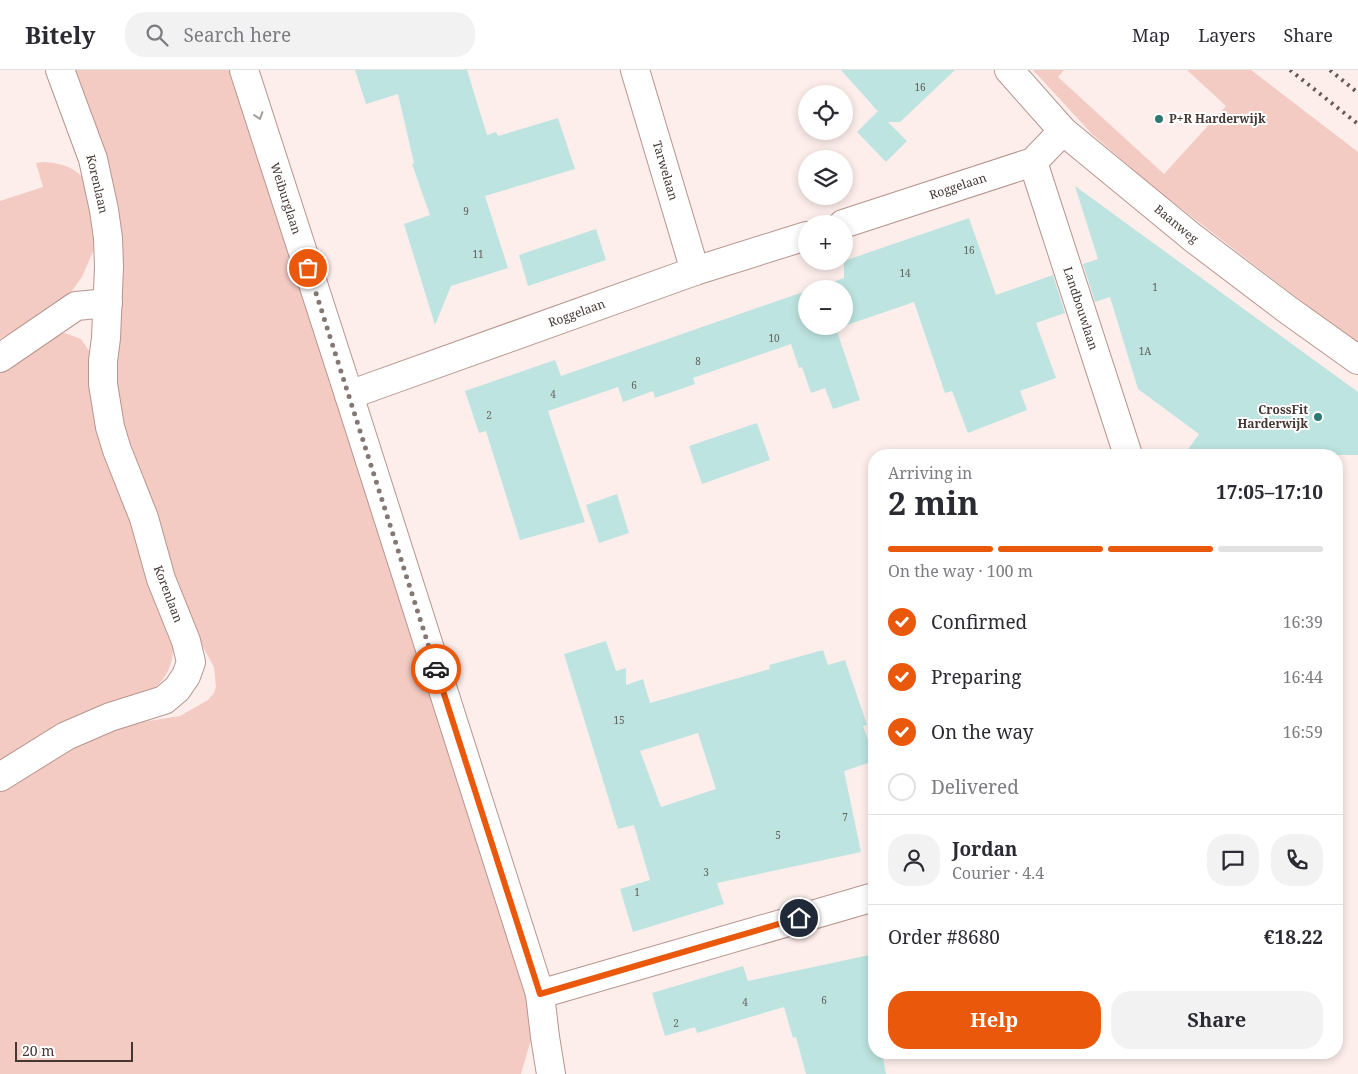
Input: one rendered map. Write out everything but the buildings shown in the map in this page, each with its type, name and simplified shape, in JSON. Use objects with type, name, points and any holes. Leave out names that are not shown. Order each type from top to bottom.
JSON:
[{"type":"street","name":"Korenlaan","points":[[0,777],[66,736],[110,717],[164,700],[177,689],[186,676],[191,662],[186,641],[161,579],[144,518],[117,450],[106,409],[103,376],[108,303],[108,238],[93,159],[60,70]]},
{"type":"street","name":"Weiburglaan","points":[[244,70],[540,994],[551,1074]]},
{"type":"street","name":"Tarwelaan","points":[[635,70],[695,272]]},
{"type":"street","name":"Baanweg","points":[[1009,70],[1063,131],[1193,238],[1358,360]]},
{"type":"street","name":"Roggelaan","points":[[853,221],[1033,162],[1063,131]]},
{"type":"street","name":"Landbouwlaan","points":[[1033,162],[1126,449]]},
{"type":"street","name":"Roggelaan","points":[[349,394],[695,272],[798,239]]},
{"type":"street","points":[[0,358],[76,306],[108,303]]},
{"type":"street","points":[[540,994],[868,899]]},
{"type":"shaded area","points":[[72,70],[232,70],[407,610],[528,1002],[532,1036],[521,1074],[0,1074],[0,792],[38,770],[77,743],[123,725],[180,716],[208,700],[216,687],[214,667],[182,603],[121,426]]},
{"type":"shaded area","points":[[1033,70],[1064,70],[1058,77],[1164,174],[1226,106],[1187,70],[1251,70],[1358,152],[1358,345],[1152,186],[1092,134]]},
{"type":"shaded area","points":[[45,162],[69,167],[87,183],[95,247],[82,277],[71,292],[57,305],[0,339],[0,201],[43,187],[36,163]]},
{"type":"shaded area","points":[[65,333],[81,339],[89,351],[91,374],[121,489],[173,642],[172,658],[164,678],[147,694],[0,766],[0,370],[56,335]]},
{"type":"railway","points":[[1290,70],[1358,124]]},
{"type":"railway","points":[[1330,70],[1358,93]]},
{"type":"way so far","points":[[308,268],[436,669]]},
{"type":"place","name":"P+R Harderwijk","points":[[1159,119]]},
{"type":"place","name":"CrossFit Harderwijk","points":[[1318,417]]},
{"type":"route","points":[[436,669],[540,994],[799,918]]}]
